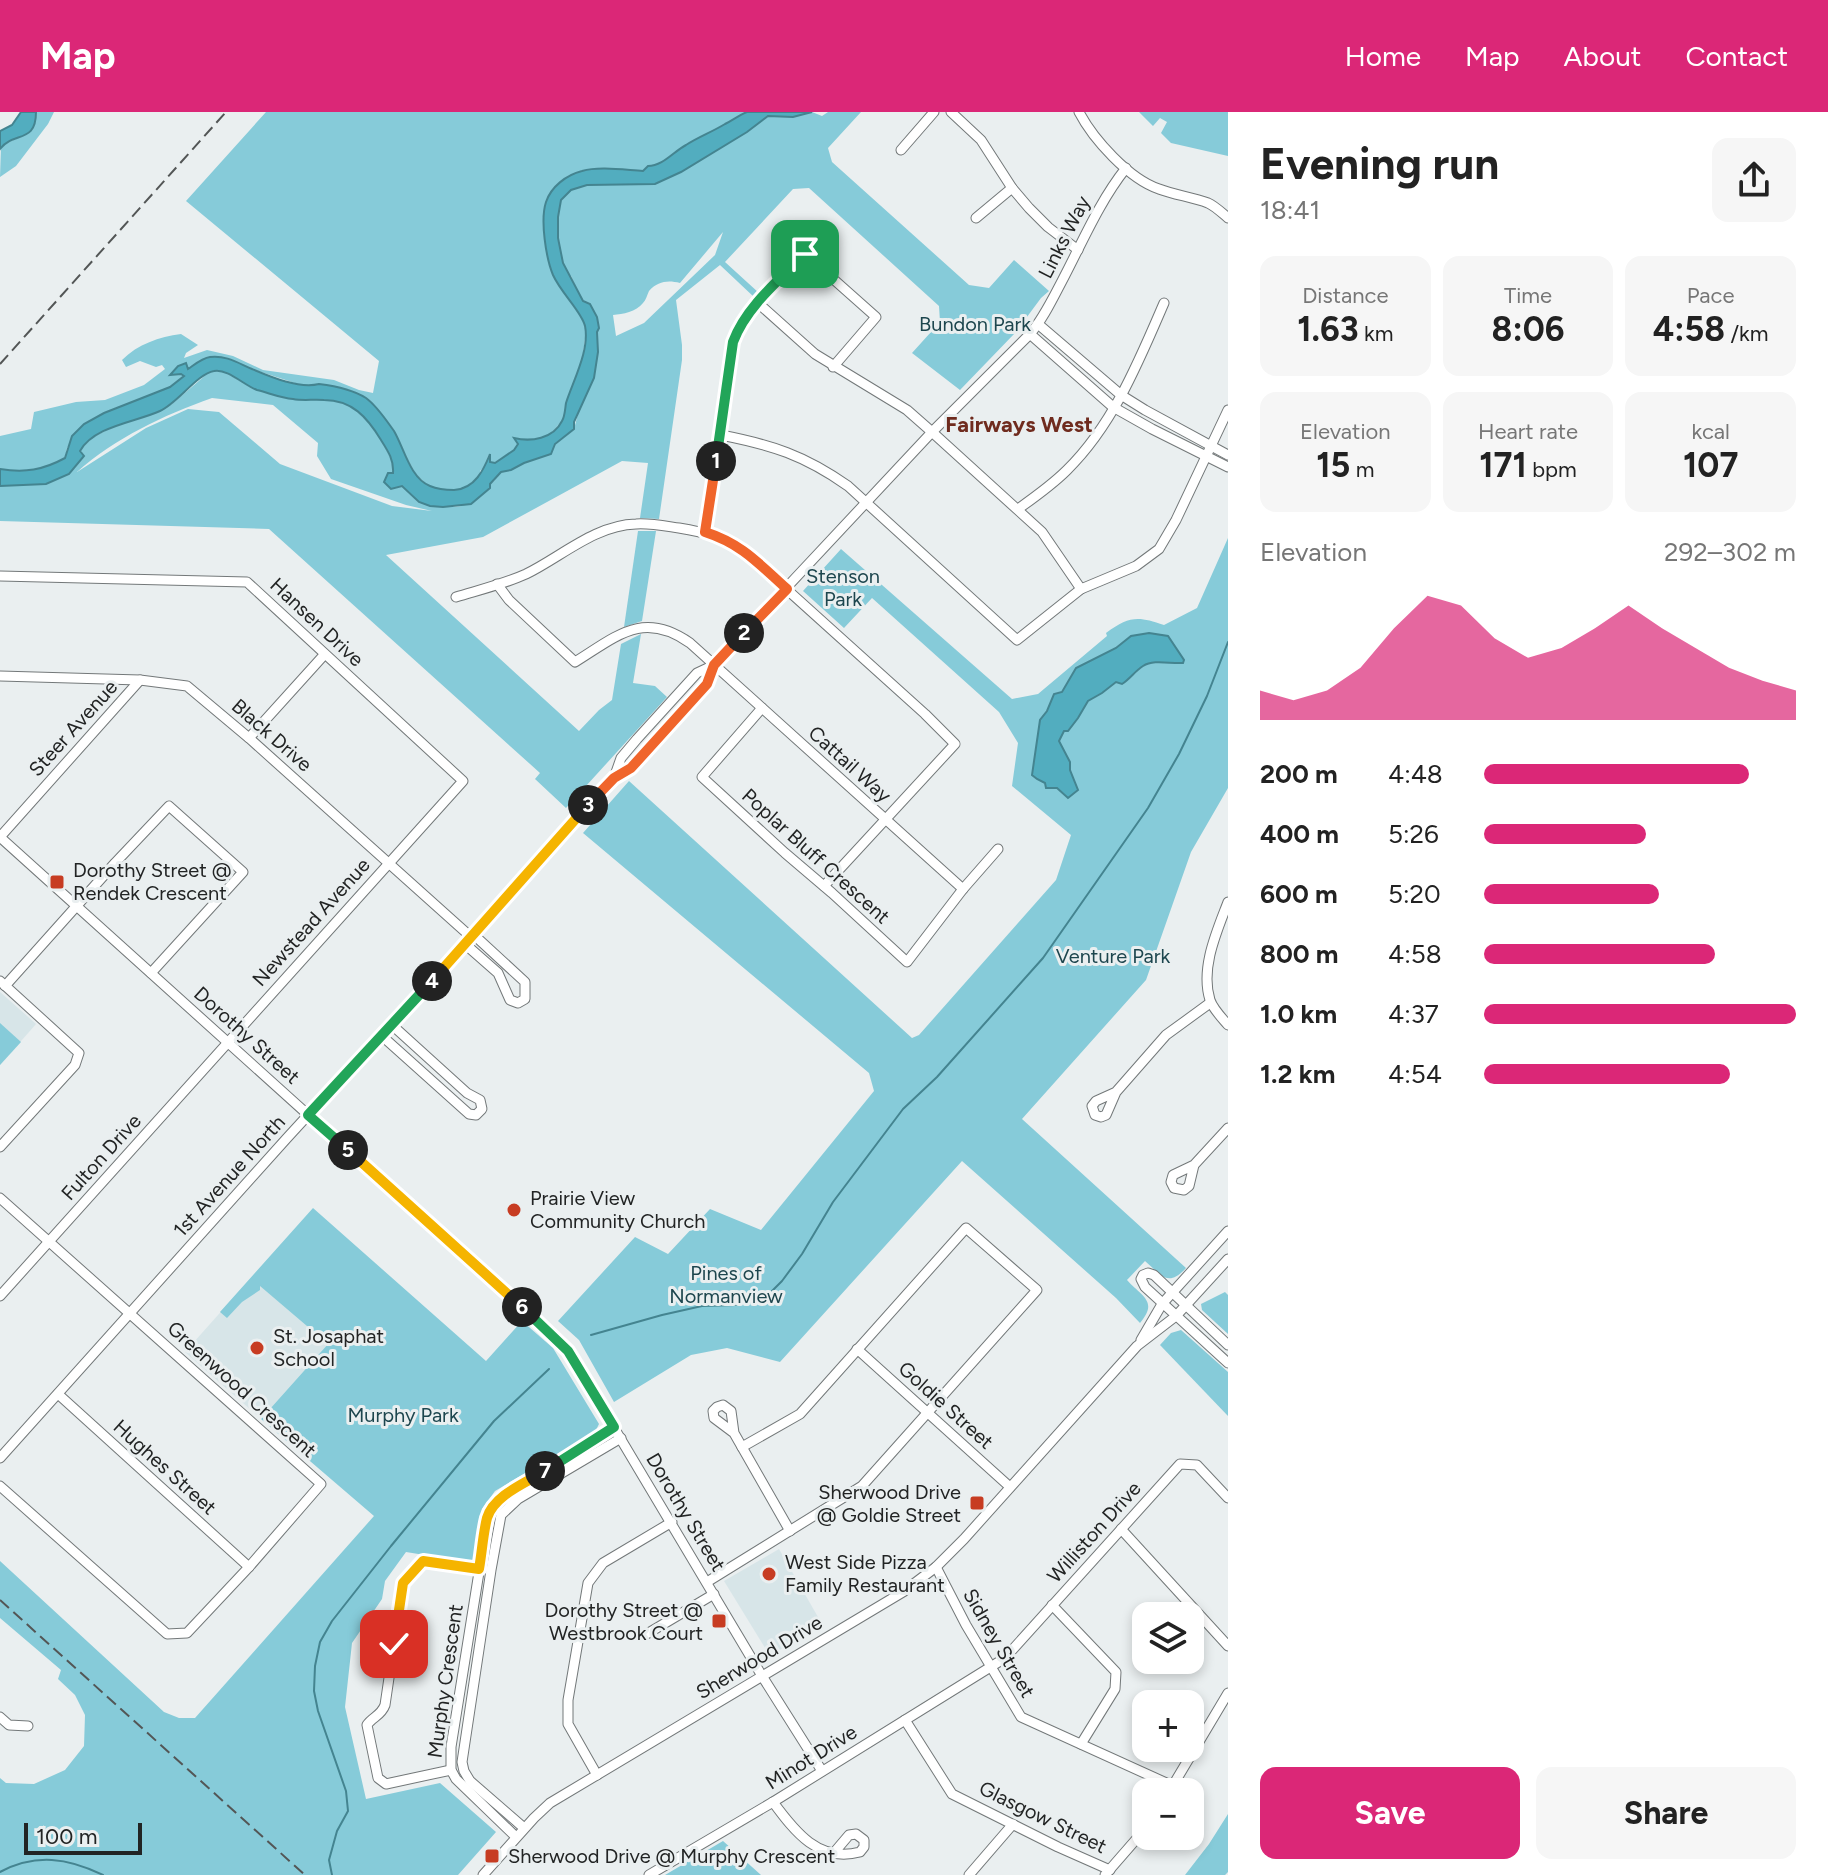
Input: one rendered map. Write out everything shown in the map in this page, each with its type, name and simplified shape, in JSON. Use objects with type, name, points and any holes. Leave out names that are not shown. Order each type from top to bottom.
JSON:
[{"type":"street","points":[[901,150],[934,112]]},
{"type":"street","points":[[951,112],[981,140],[1029,208],[1078,250]]},
{"type":"street","points":[[1079,112],[1091,132],[1126,168],[1155,188],[1211,204],[1228,218]]},
{"type":"street","name":"Links Way","points":[[714,665],[865,502],[1030,334],[1109,190],[1126,168]]},
{"type":"street","points":[[976,218],[1012,188]]},
{"type":"street","points":[[705,532],[733,342],[758,303],[805,254],[876,317],[833,367]]},
{"type":"street","points":[[758,303],[815,354],[907,410],[932,432],[1042,532],[1081,589]]},
{"type":"street","points":[[1018,509],[1069,469],[1091,442],[1121,395],[1164,303]]},
{"type":"street","points":[[1038,324],[1121,395],[1228,455]]},
{"type":"street","points":[[1030,334],[1113,407],[1228,467]]},
{"type":"street","points":[[721,435],[784,450],[809,461],[848,486],[1017,640],[1081,589],[1136,566],[1159,549],[1228,410]]},
{"type":"street","points":[[456,597],[526,574],[614,527],[649,524],[705,532],[733,542],[742,549],[955,744],[824,886]]},
{"type":"street","name":"Hansen Drive","points":[[0,576],[247,582],[463,781],[389,862]]},
{"type":"street","name":"Cattail Way","points":[[497,584],[509,600],[575,662],[633,630],[653,626],[675,633],[690,643],[963,889]]},
{"type":"street","points":[[249,738],[324,655]]},
{"type":"street","points":[[614,778],[631,768],[707,684],[714,665]]},
{"type":"street","points":[[614,778],[621,758],[657,717],[697,673],[714,665]]},
{"type":"street","name":"Black Drive","points":[[0,676],[140,680],[187,686],[389,862],[470,939]]},
{"type":"street","name":"Steer Avenue","points":[[0,837],[140,680]]},
{"type":"street","name":"Poplar Bluff Crescent","points":[[762,708],[702,777],[785,853],[907,962],[963,889]]},
{"type":"street","name":"1st Avenue North","points":[[0,1458],[614,778]]},
{"type":"street","points":[[0,1147],[75,1065],[79,1053],[2,984],[169,806],[243,872],[151,973]]},
{"type":"street","name":"Dorothy Street","points":[[0,837],[554,1336],[576,1364],[822,1771]]},
{"type":"street","points":[[963,889],[998,849]]},
{"type":"street","name":"Newstead Avenue","points":[[228,1043],[389,862]]},
{"type":"street","points":[[1228,902],[1207,970],[1210,1003],[1228,1025]]},
{"type":"street","points":[[470,939],[525,982],[525,999],[518,1003],[510,1000],[498,973],[470,939]]},
{"type":"street","points":[[1116,1092],[1166,1035],[1210,1003]]},
{"type":"street","points":[[382,1036],[469,1114],[476,1115],[482,1109],[480,1100],[467,1093],[392,1025]]},
{"type":"street","name":"Fulton Drive","points":[[0,1296],[228,1043]]},
{"type":"street","points":[[1194,1165],[1228,1128]]},
{"type":"street","points":[[0,1198],[130,1314]]},
{"type":"street","points":[[707,1582],[862,1486],[1037,1290],[966,1228],[800,1414],[742,1447]]},
{"type":"street","name":"Sherwood Drive","points":[[1137,1346],[1162,1304],[1228,1231]]},
{"type":"street","name":"Sherwood Drive","points":[[483,1875],[550,1803],[903,1592],[936,1567],[1137,1346],[1176,1316],[1228,1259]]},
{"type":"street","points":[[1228,1345],[1154,1275],[1143,1275],[1141,1279],[1145,1287],[1228,1363]]},
{"type":"street","name":"Greenwood Crescent","points":[[0,1486],[167,1634],[187,1633],[321,1484],[130,1314]]},
{"type":"street","name":"Goldie Street","points":[[857,1349],[1010,1487]]},
{"type":"street","name":"Hughes Street","points":[[58,1394],[249,1567]]},
{"type":"street","name":"Murphy Crescent","points":[[516,1837],[462,1787],[451,1770],[451,1747],[488,1516],[501,1498],[614,1427]]},
{"type":"street","points":[[734,1433],[790,1531]]},
{"type":"street","name":"Murphy Crescent","points":[[524,1828],[479,1789],[464,1771],[462,1762],[501,1515],[508,1507],[621,1438]]},
{"type":"street","name":"Williston Drive","points":[[991,1667],[1005,1658],[1180,1464],[1197,1465],[1228,1498]]},
{"type":"street","points":[[597,1775],[568,1724],[568,1700],[588,1583],[603,1563],[672,1522]]},
{"type":"street","points":[[1121,1529],[1228,1646]]},
{"type":"street","points":[[451,1770],[386,1784],[378,1778],[367,1725],[380,1715],[385,1705],[403,1583],[423,1561],[491,1570]]},
{"type":"street","name":"Sidney Street","points":[[936,1567],[966,1625],[1021,1717],[1149,1778]]},
{"type":"street","points":[[645,1635],[714,1594]]},
{"type":"street","points":[[1052,1605],[1116,1672],[1115,1689],[1081,1744]]},
{"type":"street","name":"Minot Drive","points":[[649,1875],[991,1667]]},
{"type":"street","points":[[1178,1778],[1228,1693]]},
{"type":"street","points":[[0,1717],[9,1725],[28,1726]]},
{"type":"street","name":"Glasgow Street","points":[[905,1720],[952,1794],[1108,1872]]},
{"type":"street","points":[[773,1802],[788,1822],[815,1848],[832,1855]]},
{"type":"street","points":[[969,1875],[1013,1824]]},
{"type":"street","points":[[1108,1872],[1132,1844]]},
{"type":"shaded area","points":[[21,112],[36,112],[32,129],[0,149],[0,131],[12,125]]},
{"type":"shaded area","points":[[747,112],[812,112],[793,117],[768,116],[681,172],[655,184],[587,185],[571,190],[561,200],[558,238],[563,263],[583,301],[590,304],[597,317],[598,352],[594,378],[574,422],[574,429],[555,444],[551,454],[501,472],[490,488],[471,504],[430,506],[419,502],[402,486],[391,489],[384,482],[388,473],[393,473],[388,452],[370,424],[351,407],[334,401],[280,397],[257,390],[219,371],[201,377],[160,411],[95,436],[80,451],[84,456],[69,474],[46,484],[0,486],[0,469],[34,470],[65,458],[72,436],[84,424],[170,387],[184,376],[170,375],[178,366],[186,363],[188,369],[204,359],[221,357],[285,381],[331,386],[361,395],[388,422],[412,470],[423,482],[445,490],[468,486],[482,472],[490,454],[490,462],[495,463],[514,450],[518,444],[514,438],[541,438],[558,427],[583,355],[585,326],[553,275],[546,249],[544,210],[551,191],[565,179],[582,171],[643,171]]},
{"type":"shaded area","points":[[1149,633],[1168,636],[1183,663],[1147,664],[1122,684],[1116,682],[1088,701],[1059,741],[1070,762],[1078,790],[1068,798],[1057,788],[1046,788],[1045,783],[1032,775],[1040,720],[1054,694],[1062,692],[1076,668],[1116,648],[1131,636]]},
{"type":"shaded area","points":[[0,992],[36,1024],[0,1065]]},
{"type":"shaded area","name":"St. Josaphat School","points":[[251,1278],[328,1344],[261,1419],[185,1352]]},
{"type":"shaded area","points":[[779,1549],[822,1624],[770,1656],[724,1581]]},
{"type":"green space","points":[[36,112],[54,112],[16,166],[0,177],[1,146],[30,131]]},
{"type":"green space","name":"Bundon Park","points":[[266,112],[747,112],[643,171],[598,169],[568,176],[545,238],[555,277],[563,263],[558,238],[561,200],[571,190],[587,185],[627,185],[681,172],[768,116],[861,112],[828,148],[832,162],[969,285],[989,288],[1014,260],[1049,291],[1015,333],[960,390],[912,353],[940,322],[939,306],[809,188],[793,189],[725,262],[759,293],[755,298],[720,265],[676,300],[682,360],[659,519],[640,518],[648,463],[622,461],[483,537],[386,555],[579,731],[612,700],[621,644],[641,634],[633,683],[655,686],[667,697],[566,808],[535,779],[540,773],[269,529],[0,521],[0,486],[46,484],[92,438],[114,426],[172,404],[208,373],[216,370],[252,388],[283,397],[328,399],[361,412],[393,462],[393,474],[388,474],[384,482],[391,489],[402,486],[419,502],[430,506],[462,506],[501,472],[551,454],[555,444],[574,429],[597,332],[571,276],[556,281],[581,313],[586,332],[582,360],[562,421],[542,438],[527,441],[515,439],[518,444],[514,450],[494,463],[488,456],[480,474],[461,489],[443,490],[428,486],[415,473],[394,432],[367,399],[347,389],[301,385],[226,358],[206,358],[186,367],[181,374],[184,377],[170,387],[84,424],[67,448],[65,458],[34,470],[0,469],[0,436],[31,429],[34,412],[76,402],[105,400],[144,385],[165,369],[162,365],[156,367],[140,361],[126,367],[122,360],[142,346],[173,335],[181,334],[198,345],[184,358],[207,350],[233,356],[263,370],[334,380],[373,393],[379,361],[186,201]],"holes":[[[723,232],[715,255],[644,323],[616,336],[613,315],[637,309],[649,291],[660,283],[680,283]],[[212,398],[273,405],[318,443],[317,456],[331,479],[432,511],[392,506],[280,464],[219,412],[188,409],[146,428],[77,472],[107,448],[141,429]]]},
{"type":"green space","points":[[1139,112],[1228,112],[1228,156],[1171,143],[1161,133],[1167,122],[1160,118],[1153,126]]},
{"type":"green space","points":[[638,531],[656,531],[642,621],[624,627]]},
{"type":"green space","points":[[1228,538],[1228,788],[1191,852],[1146,980],[1022,1119],[1186,1268],[1169,1278],[1160,1275],[1145,1261],[1127,1280],[1148,1304],[1140,1323],[962,1161],[780,1362],[727,1348],[691,1355],[614,1402],[579,1340],[558,1321],[635,1237],[668,1254],[710,1209],[761,1230],[874,1091],[869,1073],[583,833],[629,781],[912,1038],[919,1035],[1056,880],[1071,835],[1012,786],[1018,743],[999,712],[872,598],[844,628],[803,591],[841,549],[1012,699],[1038,694],[1121,623],[1140,619],[1164,625],[1197,608]]},
{"type":"green space","points":[[0,1023],[21,1042],[0,1065]]},
{"type":"green space","name":"Murphy Park","points":[[313,1208],[486,1361],[522,1321],[553,1348],[599,1424],[595,1432],[495,1491],[482,1509],[474,1563],[406,1552],[385,1581],[382,1599],[352,1643],[345,1707],[366,1799],[440,1783],[496,1832],[458,1875],[0,1875],[0,1778],[6,1783],[34,1784],[65,1770],[84,1746],[85,1715],[75,1695],[58,1679],[61,1670],[0,1618],[0,1561],[164,1712],[179,1718],[195,1718],[374,1516],[261,1419],[328,1344],[260,1286],[260,1290],[242,1302],[227,1318],[220,1312]]},
{"type":"green space","points":[[1225,1292],[1228,1295],[1228,1334],[1202,1310],[1201,1304]]},
{"type":"green space","points":[[1181,1330],[1228,1372],[1228,1416],[1160,1345],[1171,1333]]},
{"type":"green space","points":[[1228,1814],[1228,1872],[1225,1875],[1185,1875],[1209,1844]]},
{"type":"green space","points":[[723,1841],[761,1875],[665,1875]]},
{"type":"waterway","points":[[591,1335],[702,1306],[751,1302],[767,1296],[782,1281],[833,1202],[903,1109],[937,1077],[1043,958],[1148,808],[1207,696],[1228,642]]},
{"type":"waterway","points":[[332,1875],[329,1860],[337,1831],[348,1811],[346,1791],[314,1691],[320,1642],[332,1621],[391,1546],[494,1421],[549,1369]]},
{"type":"waterway","points":[[0,1872],[26,1862],[52,1860],[103,1875]]},
{"type":"railway","points":[[0,364],[226,112]]},
{"type":"railway","points":[[0,1600],[305,1875]]},
{"type":"place","name":"Dorothy Street @ Rendek Crescent","points":[[57,882]]},
{"type":"place","name":"Prairie View Community Church","points":[[514,1210]]},
{"type":"place","name":"St. Josaphat School","points":[[257,1348]]},
{"type":"place","name":"Sherwood Drive @ Goldie Street","points":[[977,1503]]},
{"type":"place","name":"West Side Pizza Family Restaurant","points":[[769,1574]]},
{"type":"place","name":"Dorothy Street @ Westbrook Court","points":[[719,1621]]},
{"type":"place","name":"Sherwood Drive @ Murphy Crescent","points":[[492,1856]]},
{"type":"district","name":"Fairways West","points":[[1019,424]]},
{"type":"route","points":[[394,1644],[403,1583],[423,1561],[479,1569],[488,1516],[493,1506],[614,1427],[568,1351],[554,1336],[308,1115],[581,813],[614,778],[631,768],[707,684],[714,665],[787,589],[733,542],[705,532],[733,342],[744,320],[805,254]]},
{"type":"park label","name":"Stenson Park","points":[[843,588]]},
{"type":"park label","name":"Venture Park","points":[[1113,956]]},
{"type":"park label","name":"Pines of Normanview","points":[[726,1284]]}]
